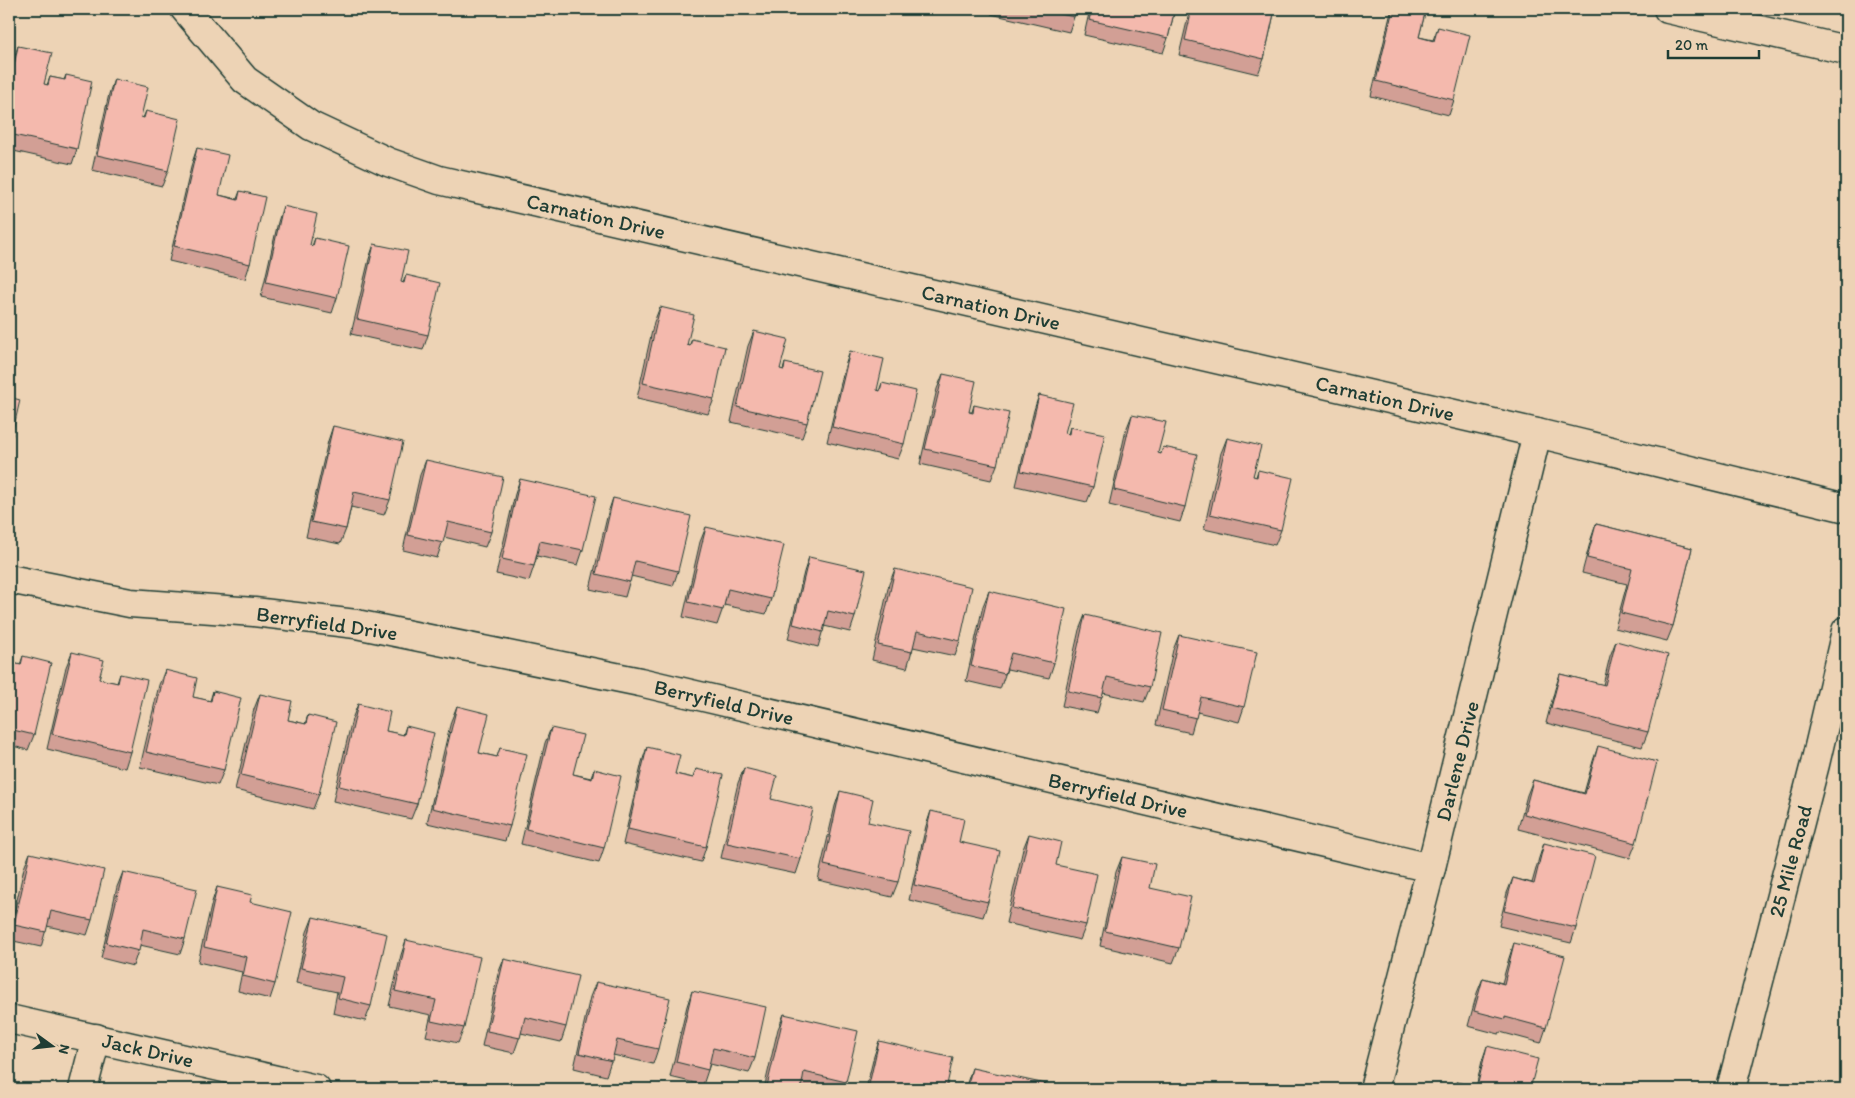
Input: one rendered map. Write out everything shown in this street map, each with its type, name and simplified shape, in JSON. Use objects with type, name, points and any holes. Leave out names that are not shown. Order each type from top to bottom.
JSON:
[{"type":"street","name":"Carnation Drive","points":[[185,9],[245,80],[311,126],[388,162],[439,180],[1537,433],[1846,508]]},
{"type":"street","points":[[1668,9],[1846,50]]},
{"type":"street","name":"Darlene Drive","points":[[1374,1089],[1431,868],[1537,433]]},
{"type":"street","name":"Berryfield Drive","points":[[9,579],[130,603],[254,612],[356,624],[640,682],[1431,868]]},
{"type":"street","name":"25 Mile Road","points":[[1731,1089],[1815,764],[1846,631]]},
{"type":"street","name":"Jack Drive","points":[[9,1018],[316,1089]]},
{"type":"street","points":[[84,1089],[96,1038]]},
{"type":"building","points":[[1038,9],[1076,9],[1074,17]]},
{"type":"building","points":[[1092,9],[1175,9],[1168,38],[1089,20]]},
{"type":"building","points":[[1192,9],[1275,9],[1264,59],[1185,40]]},
{"type":"building","points":[[1393,9],[1426,9],[1419,37],[1434,41],[1438,27],[1470,35],[1454,100],[1376,81]]},
{"type":"building","points":[[18,46],[52,53],[44,84],[48,85],[50,77],[65,80],[66,75],[92,81],[77,149],[9,134],[9,90]]},
{"type":"building","points":[[114,79],[148,87],[141,117],[144,118],[146,111],[180,119],[168,171],[97,155]]},
{"type":"building","points":[[197,148],[228,155],[219,195],[238,200],[240,191],[265,197],[250,264],[174,246]]},
{"type":"building","points":[[283,206],[317,214],[310,245],[313,246],[315,238],[349,246],[337,298],[266,282]]},
{"type":"building","points":[[374,244],[408,251],[401,282],[404,283],[406,275],[440,283],[428,335],[357,319]]},
{"type":"building","points":[[660,307],[694,315],[687,345],[690,346],[692,339],[725,347],[714,399],[643,383]]},
{"type":"building","points":[[754,331],[788,339],[780,369],[784,370],[785,363],[820,371],[807,423],[737,407]]},
{"type":"building","points":[[850,351],[884,359],[877,390],[880,391],[882,383],[916,391],[904,444],[832,427]]},
{"type":"building","points":[[943,374],[976,381],[969,412],[973,413],[974,405],[1009,413],[997,465],[925,449]]},
{"type":"building","points":[[1039,395],[1073,403],[1065,433],[1069,434],[1070,427],[1105,434],[1093,487],[1021,471]]},
{"type":"building","points":[[9,397],[20,400],[9,448]]},
{"type":"building","points":[[1132,415],[1166,422],[1158,453],[1161,454],[1163,447],[1197,454],[1185,507],[1114,490]]},
{"type":"building","points":[[333,426],[403,442],[390,500],[354,492],[346,529],[311,522]]},
{"type":"building","points":[[1227,438],[1261,446],[1253,476],[1257,477],[1258,470],[1293,478],[1281,530],[1210,514]]},
{"type":"building","points":[[426,460],[503,477],[491,532],[448,522],[443,543],[408,535]]},
{"type":"building","points":[[520,479],[596,496],[583,550],[540,541],[534,566],[502,559]]},
{"type":"building","points":[[613,498],[691,516],[678,571],[635,561],[630,582],[596,574]]},
{"type":"building","points":[[1596,524],[1692,548],[1673,626],[1621,613],[1632,569],[1587,558]]},
{"type":"building","points":[[706,527],[784,545],[771,599],[728,589],[723,610],[688,602]]},
{"type":"building","points":[[809,557],[866,570],[855,617],[828,611],[823,632],[793,624]]},
{"type":"building","points":[[895,569],[972,587],[960,641],[917,631],[912,652],[878,645]]},
{"type":"building","points":[[989,591],[1066,609],[1054,663],[1011,653],[1005,674],[971,666]]},
{"type":"building","points":[[1085,615],[1162,633],[1150,687],[1107,677],[1102,698],[1068,691]]},
{"type":"building","points":[[1179,635],[1257,652],[1244,707],[1201,697],[1196,718],[1162,710]]},
{"type":"building","points":[[1616,641],[1668,655],[1648,732],[1551,708],[1560,674],[1605,685]]},
{"type":"building","points":[[72,652],[104,660],[99,679],[118,683],[120,674],[147,680],[130,752],[52,734]]},
{"type":"building","points":[[23,656],[51,663],[34,735],[9,729],[9,662],[21,665]]},
{"type":"building","points":[[165,670],[197,678],[193,697],[211,701],[213,691],[241,698],[224,770],[146,752]]},
{"type":"building","points":[[260,694],[292,701],[288,720],[306,724],[308,715],[336,722],[319,794],[241,775]]},
{"type":"building","points":[[358,704],[390,712],[386,731],[404,735],[406,726],[434,733],[417,804],[339,786]]},
{"type":"building","points":[[457,706],[489,714],[479,753],[497,757],[500,748],[527,754],[510,826],[432,808]]},
{"type":"building","points":[[551,728],[583,735],[573,774],[592,779],[594,769],[621,776],[604,848],[526,829]]},
{"type":"building","points":[[1598,746],[1657,762],[1636,843],[1524,814],[1533,780],[1585,794]]},
{"type":"building","points":[[647,747],[680,755],[675,774],[693,778],[696,769],[723,775],[706,847],[628,829]]},
{"type":"building","points":[[744,768],[777,776],[771,799],[813,809],[801,859],[727,843]]},
{"type":"building","points":[[840,791],[873,799],[868,822],[909,831],[898,882],[824,865]]},
{"type":"building","points":[[931,811],[964,819],[959,842],[1000,851],[988,902],[914,885]]},
{"type":"building","points":[[1029,834],[1061,842],[1056,865],[1097,874],[1086,925],[1012,908]]},
{"type":"building","points":[[1544,843],[1595,856],[1576,928],[1504,911],[1513,878],[1534,884]]},
{"type":"building","points":[[30,853],[104,870],[92,920],[51,911],[46,932],[14,925]]},
{"type":"building","points":[[1122,857],[1155,864],[1150,888],[1191,897],[1179,948],[1105,931]]},
{"type":"building","points":[[123,872],[197,889],[185,939],[143,929],[139,951],[106,943]]},
{"type":"building","points":[[217,887],[252,895],[250,902],[292,912],[275,984],[243,976],[247,957],[204,947]]},
{"type":"building","points":[[313,917],[387,934],[371,1006],[338,998],[343,977],[301,968]]},
{"type":"building","points":[[406,940],[480,957],[464,1028],[431,1021],[436,1000],[395,991]]},
{"type":"building","points":[[1514,943],[1565,956],[1546,1028],[1474,1011],[1483,978],[1504,984]]},
{"type":"building","points":[[504,959],[578,976],[566,1027],[525,1017],[520,1038],[487,1031]]},
{"type":"building","points":[[596,982],[670,998],[658,1049],[617,1040],[612,1061],[579,1053]]},
{"type":"building","points":[[692,991],[766,1007],[755,1058],[713,1048],[708,1070],[676,1062]]},
{"type":"building","points":[[784,1014],[858,1031],[846,1082],[804,1072],[801,1089],[782,1089],[767,1086]]},
{"type":"building","points":[[879,1041],[953,1058],[946,1089],[868,1089]]},
{"type":"building","points":[[1487,1046],[1538,1059],[1530,1089],[1454,1089],[1456,1082],[1477,1087]]},
{"type":"building","points":[[972,1068],[1046,1084],[1045,1089],[967,1089]]}]
